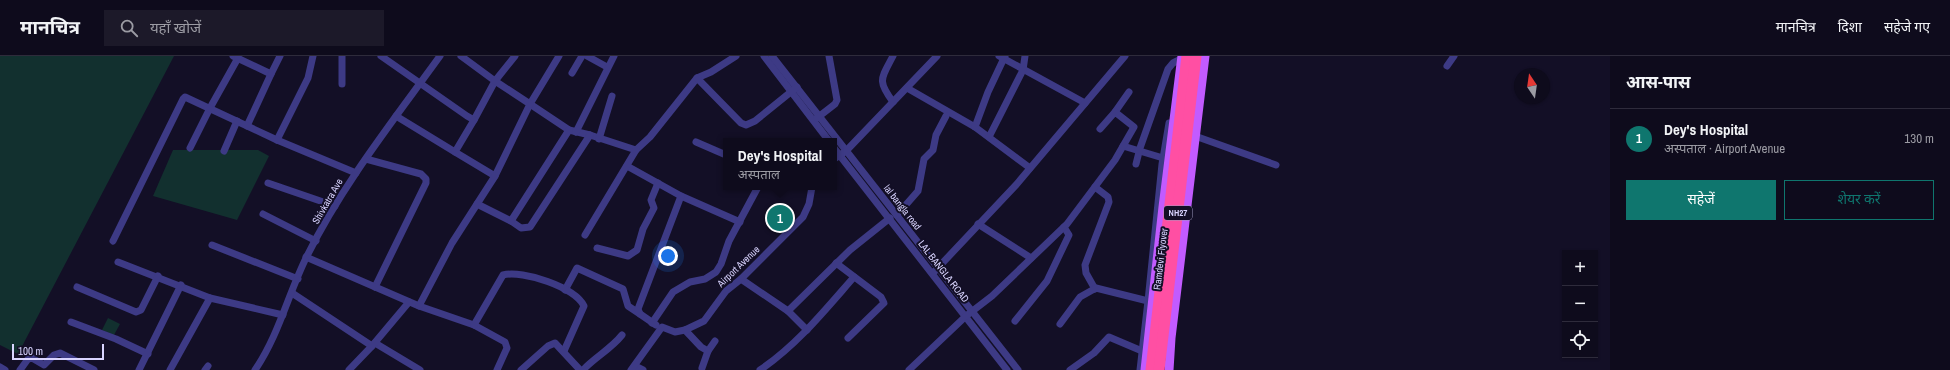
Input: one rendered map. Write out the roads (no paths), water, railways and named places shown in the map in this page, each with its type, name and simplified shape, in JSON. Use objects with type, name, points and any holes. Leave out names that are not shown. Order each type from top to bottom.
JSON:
[{"type":"highway","name":"Ramdevi Flyover","points":[[1159,370],[1196,56]]},
{"type":"highway","name":"Ramdevi Flyover","points":[[1151,370],[1182,57]]},
{"type":"main road","points":[[1169,370],[1171,338],[1205,56]]},
{"type":"main road","points":[[1146,370],[1163,207],[1182,57]]},
{"type":"street","points":[[247,126],[280,56]]},
{"type":"street","points":[[277,140],[308,78],[314,56]]},
{"type":"street","points":[[342,56],[342,84]]},
{"type":"street","points":[[381,56],[466,116],[474,120]]},
{"type":"street","name":"Shivkatra Ave","points":[[255,370],[270,345],[306,257],[335,206],[356,173],[440,56]]},
{"type":"street","points":[[461,56],[572,131],[590,135],[636,150]]},
{"type":"street","points":[[455,152],[496,81],[515,56]]},
{"type":"street","points":[[418,306],[452,243],[495,176],[530,104],[559,56]]},
{"type":"street","points":[[572,73],[582,56]]},
{"type":"street","points":[[587,56],[607,67]]},
{"type":"street","points":[[511,221],[572,131],[614,56]]},
{"type":"street","points":[[585,235],[636,150],[650,137],[697,78],[711,72],[736,56]]},
{"type":"street","points":[[764,56],[794,90],[814,122],[827,138]]},
{"type":"street","name":"lal bangla road","points":[[772,56],[794,90],[819,116],[836,138]]},
{"type":"street","points":[[814,122],[819,116],[835,104],[837,100],[829,56]]},
{"type":"street","points":[[893,56],[882,78],[883,87],[893,102]]},
{"type":"street","points":[[989,137],[1023,70],[1025,56]]},
{"type":"street","points":[[935,270],[1030,168],[1125,56]]},
{"type":"street","points":[[1447,66],[1454,56]]},
{"type":"street","points":[[190,148],[236,57],[271,74]]},
{"type":"street","points":[[837,157],[846,151],[907,88],[934,57]]},
{"type":"street","points":[[975,127],[988,92],[996,77],[1002,57],[1085,103]]},
{"type":"street","points":[[1136,164],[1139,151],[1168,69],[1173,63],[1182,57]]},
{"type":"street","points":[[1140,370],[1163,158],[1182,57]]},
{"type":"street","points":[[697,78],[742,123],[746,125],[755,121],[794,90]]},
{"type":"street","points":[[907,88],[975,127],[1030,168]]},
{"type":"street","points":[[1100,129],[1115,112],[1129,92]]},
{"type":"street","points":[[599,138],[612,96]]},
{"type":"street","points":[[113,242],[183,99],[186,97],[277,140],[356,173]]},
{"type":"street","points":[[909,370],[969,314],[992,296],[1064,227],[1095,187],[1134,127],[1115,112]]},
{"type":"street","points":[[396,116],[495,176]]},
{"type":"street","points":[[788,310],[836,263],[893,217],[918,191],[924,159],[933,150],[936,135],[946,116]]},
{"type":"street","points":[[224,151],[237,121]]},
{"type":"street","points":[[477,204],[511,221],[520,228],[530,227],[590,135]]},
{"type":"street","points":[[1195,136],[1276,165]]},
{"type":"street","name":"lal bangla road","points":[[837,139],[893,217]]},
{"type":"street","points":[[696,142],[723,154]]},
{"type":"street","points":[[1123,146],[1163,158]]},
{"type":"street","name":"LAL BANGLA ROAD","points":[[837,157],[893,217],[969,314],[1007,370]]},
{"type":"street","points":[[366,159],[421,174],[426,179],[426,183],[375,287]]},
{"type":"street","points":[[627,166],[681,196],[740,222]]},
{"type":"street","points":[[268,183],[335,206]]},
{"type":"street","points":[[597,248],[628,256],[637,250],[643,229],[654,208],[651,200],[658,183]]},
{"type":"street","points":[[1095,187],[1108,197],[1109,202],[1085,265],[1086,273],[1095,289]]},
{"type":"street","points":[[652,322],[673,292],[690,282],[705,279],[716,272],[721,264],[729,241],[756,190]]},
{"type":"street","name":"Airport Avenue","points":[[565,290],[577,268],[623,289],[628,306],[652,322],[675,332],[685,330],[704,321],[726,290],[740,279],[803,217],[809,204],[811,190]]},
{"type":"street","points":[[640,314],[638,309],[681,196]]},
{"type":"street","points":[[263,214],[316,241]]},
{"type":"street","points":[[978,224],[1030,258]]},
{"type":"street","points":[[1015,321],[1047,281],[1058,261],[1069,235],[1064,227]]},
{"type":"street","points":[[212,245],[298,278]]},
{"type":"street","points":[[306,257],[418,306],[474,325],[505,342],[507,344],[507,348],[497,370]]},
{"type":"street","points":[[118,262],[158,276],[210,298],[283,315]]},
{"type":"street","points":[[836,263],[881,297],[884,303],[848,338]]},
{"type":"street","points":[[474,325],[504,275],[517,274],[542,279],[565,290],[581,300],[584,306],[564,351]]},
{"type":"street","points":[[77,287],[136,312],[140,310],[158,276]]},
{"type":"street","points":[[762,370],[807,330],[854,277]]},
{"type":"street","points":[[740,279],[788,310],[807,330]]},
{"type":"street","points":[[139,370],[181,285]]},
{"type":"street","points":[[1060,324],[1080,298],[1095,289],[1148,301]]},
{"type":"street","points":[[292,293],[374,344],[420,370]]},
{"type":"street","points":[[170,370],[210,298]]},
{"type":"street","points":[[349,370],[374,344],[409,302]]},
{"type":"street","name":"lal bangla road","points":[[969,314],[1018,370]]},
{"type":"street","points":[[71,322],[111,337],[148,354]]},
{"type":"street","points":[[643,370],[633,368],[662,327]]},
{"type":"street","points":[[685,330],[701,347],[708,351]]},
{"type":"street","points":[[583,370],[599,355],[618,341],[622,335]]},
{"type":"street","points":[[1070,370],[1094,353],[1109,337],[1142,351]]},
{"type":"street","points":[[702,368],[708,351],[715,341]]},
{"type":"street","points":[[521,370],[552,343],[558,344],[580,370]]},
{"type":"street","points":[[20,370],[26,360],[32,358],[41,368],[54,355],[63,353],[94,370]]},
{"type":"street","points":[[0,367],[5,370]]},
{"type":"place","name":"Dey's Hospital","points":[[780,218]]}]
